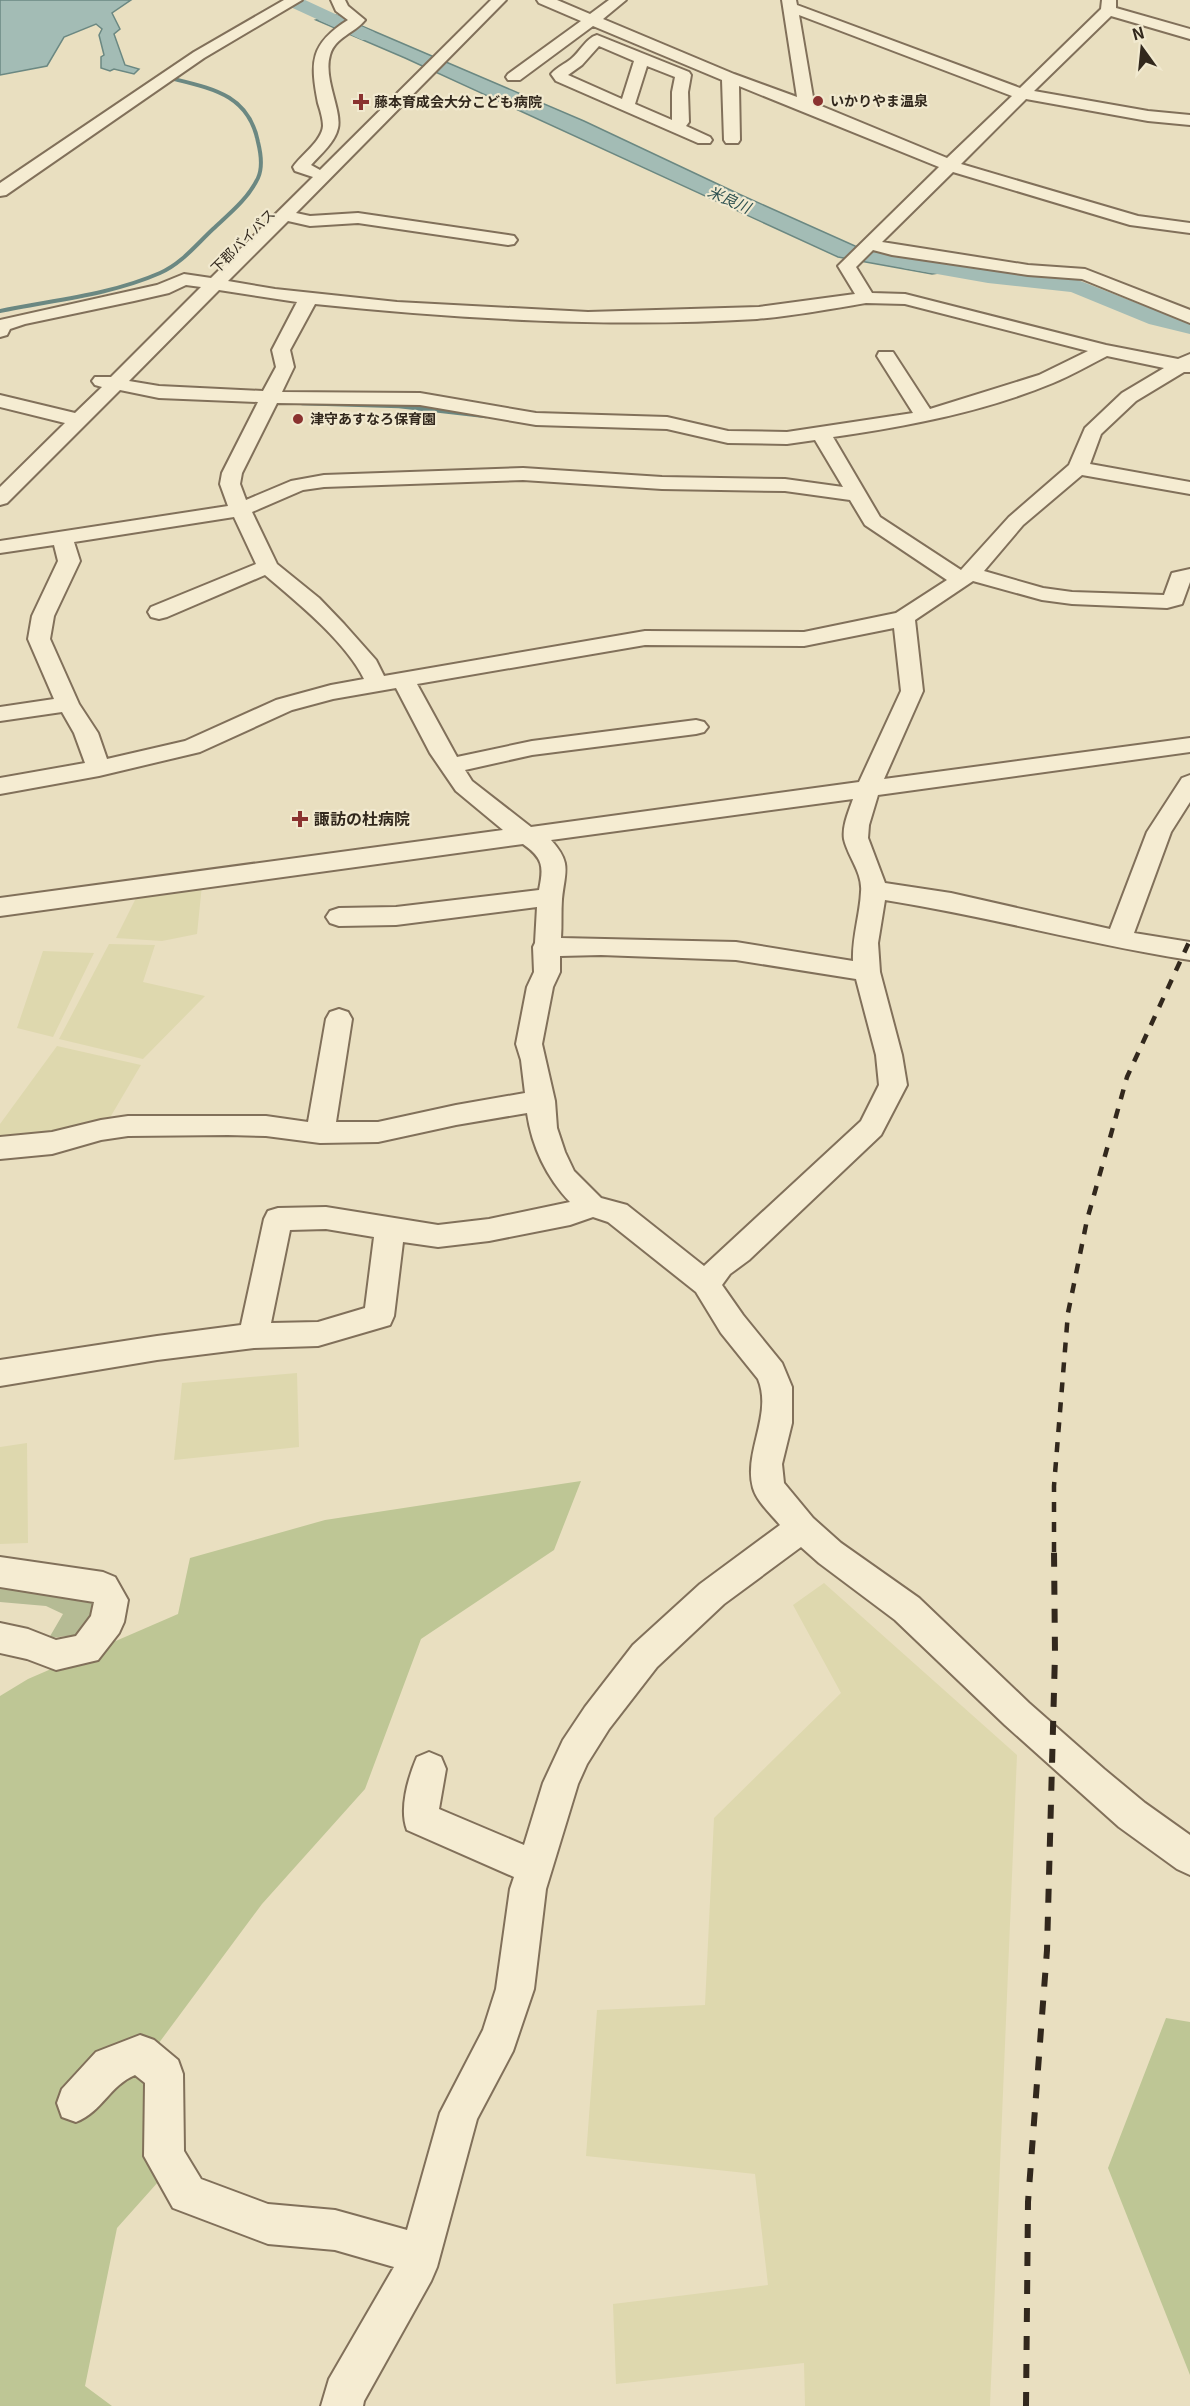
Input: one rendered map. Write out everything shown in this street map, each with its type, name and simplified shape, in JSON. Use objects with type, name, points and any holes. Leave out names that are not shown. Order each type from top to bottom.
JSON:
[{"type":"street","points":[[0,191],[182,67],[295,0]]},
{"type":"street","points":[[313,172],[301,167],[326,138],[331,126],[320,74],[321,59],[332,38],[358,20],[341,8],[338,0]]},
{"type":"street","points":[[0,499],[72,419],[208,283],[283,215],[439,53],[486,0]]},
{"type":"street","points":[[439,53],[499,0]]},
{"type":"street","points":[[544,0],[728,77],[806,106],[951,166],[1136,221],[1190,228]]},
{"type":"street","points":[[514,77],[619,0]]},
{"type":"street","points":[[790,5],[1022,94],[1148,116],[1190,120]]},
{"type":"street","points":[[790,5],[806,106]]},
{"type":"street","points":[[866,298],[847,266],[951,166],[1109,5],[1190,34]]},
{"type":"street","points":[[674,126],[681,122],[680,92],[683,75],[597,40],[560,74],[562,78],[704,140]]},
{"type":"street","points":[[626,105],[630,100],[640,64],[645,59]]},
{"type":"street","points":[[537,60],[569,68]]},
{"type":"street","name":"下郡バイパス","points":[[208,283],[313,172],[421,71]]},
{"type":"street","points":[[728,77],[731,83],[732,141]]},
{"type":"street","points":[[283,215],[310,221],[358,218],[508,240]]},
{"type":"street","points":[[870,244],[892,250],[1018,268],[1085,274],[1190,318]]},
{"type":"street","points":[[0,331],[3,326],[21,319],[163,289],[184,279],[397,307],[588,318],[759,313],[866,298],[905,299],[1182,370]]},
{"type":"street","points":[[309,297],[281,350],[285,367],[232,473],[230,484],[268,567],[311,603],[368,665],[390,682],[417,709],[464,786],[481,802],[544,847],[552,860],[555,873],[550,897],[546,947],[547,972],[540,987],[529,1044],[541,1101],[543,1128],[551,1152],[564,1178],[592,1206],[617,1213],[706,1284],[732,1324],[771,1372],[777,1387],[776,1423],[766,1464],[769,1488],[802,1528],[830,1553],[907,1610],[1017,1714],[1132,1815],[1190,1857]]},
{"type":"street","points":[[109,382],[159,392],[270,400],[420,399],[536,419],[667,423],[728,437],[760,439],[821,434],[925,416],[1036,382],[1105,350]]},
{"type":"street","points":[[886,356],[925,416]]},
{"type":"street","points":[[0,786],[99,768],[192,747],[284,705],[331,692],[645,638],[804,639],[890,623],[904,618],[965,577],[1016,521],[1078,468],[1092,432],[1129,398],[1182,370]]},
{"type":"street","points":[[0,401],[72,419]]},
{"type":"street","points":[[0,481],[72,419]]},
{"type":"street","points":[[821,434],[859,495],[872,521],[965,577],[1042,594],[1072,598],[1167,602],[1174,599],[1180,578],[1190,575]]},
{"type":"street","points":[[1078,468],[1190,488]]},
{"type":"street","points":[[0,547],[241,510],[298,485],[315,482],[496,474],[662,483],[786,485],[859,495]]},
{"type":"street","points":[[62,538],[69,561],[43,616],[39,639],[68,704],[86,734],[99,768]]},
{"type":"street","points":[[159,612],[268,567]]},
{"type":"street","points":[[706,1284],[720,1266],[739,1252],[872,1128],[893,1085],[889,1054],[867,972],[865,943],[874,890],[872,878],[855,838],[868,789],[912,690],[904,618]]},
{"type":"street","points":[[0,714],[68,704]]},
{"type":"street","points":[[451,766],[532,748],[696,727]]},
{"type":"street","points":[[0,907],[1190,745]]},
{"type":"street","points":[[1119,940],[1159,832],[1190,783]]},
{"type":"street","points":[[874,890],[951,902],[1119,940],[1190,951]]},
{"type":"street","points":[[339,917],[396,916],[550,897]]},
{"type":"street","points":[[546,947],[601,946],[736,951],[867,972]]},
{"type":"street","points":[[320,1132],[339,1019]]},
{"type":"street","points":[[0,1148],[52,1143],[101,1130],[128,1126],[266,1126],[320,1132],[378,1132],[456,1115],[541,1101]]},
{"type":"street","points":[[254,1336],[263,1282],[278,1219],[326,1218],[438,1236],[489,1230],[570,1214],[592,1206]]},
{"type":"street","points":[[0,1372],[254,1336],[318,1334],[380,1316],[390,1228]]},
{"type":"street","points":[[342,2406],[344,2394],[417,2267],[459,2113],[500,2038],[515,1989],[520,1941],[534,1868],[561,1783],[575,1752],[597,1718],[645,1656],[712,1593],[802,1528]]},
{"type":"street","points":[[0,1572],[103,1587],[111,1600],[107,1622],[86,1649],[56,1655],[28,1644],[0,1638]]},
{"type":"street","points":[[429,1769],[420,1818],[534,1868]]},
{"type":"street","points":[[76,2103],[110,2066],[140,2054],[164,2074],[164,2156],[187,2194],[268,2224],[335,2230],[420,2254]]},
{"type":"shaded area","points":[[202,885],[197,934],[162,941],[116,938],[138,894]]},
{"type":"shaded area","points":[[109,944],[155,945],[143,982],[205,996],[143,1059],[59,1039]]},
{"type":"shaded area","points":[[43,951],[94,953],[53,1037],[17,1028]]},
{"type":"shaded area","points":[[57,1046],[141,1065],[108,1121],[55,1136],[0,1140],[0,1124]]},
{"type":"shaded area","points":[[297,1373],[299,1447],[174,1460],[182,1383]]},
{"type":"shaded area","points":[[27,1443],[28,1543],[0,1544],[0,1447]]},
{"type":"shaded area","points":[[824,1583],[1017,1755],[990,2406],[805,2406],[804,2363],[616,2384],[613,2304],[768,2285],[755,2174],[586,2156],[597,2010],[705,2005],[714,1818],[841,1693],[793,1605]]},
{"type":"green space","points":[[581,1481],[554,1550],[421,1639],[365,1789],[262,1904],[147,2059],[167,2172],[117,2228],[85,2386],[112,2406],[0,2406],[0,1696],[28,1679],[178,1614],[190,1558],[325,1520]]},
{"type":"green space","points":[[0,1589],[88,1593],[100,1610],[87,1634],[49,1638],[63,1614],[46,1606],[0,1602]]},
{"type":"green space","points":[[1166,2018],[1190,2022],[1190,2375],[1108,2168]]},
{"type":"water","points":[[0,0],[131,0],[112,13],[120,29],[114,34],[125,65],[139,69],[134,74],[101,68],[101,57],[104,55],[99,35],[102,29],[96,24],[64,37],[47,66],[0,75]]},
{"type":"water","points":[[336,15],[584,121],[855,246],[980,267],[932,274],[838,257],[405,58],[316,20]]},
{"type":"waterway","name":"米良川","points":[[290,0],[368,36]]},
{"type":"waterway","points":[[0,311],[101,292],[160,273],[175,265],[188,254],[249,193],[258,178],[261,160],[253,126],[247,114],[238,104],[216,91],[174,79]]},
{"type":"waterway","name":"米良川","points":[[911,263],[988,276],[1078,287],[1157,319],[1190,327]]},
{"type":"waterway","points":[[302,403],[399,406],[486,416]]},
{"type":"railway","points":[[1054,1550],[1054,1486],[1068,1313],[1087,1220],[1127,1077],[1190,940]]},
{"type":"railway","points":[[1026,2406],[1028,2202],[1047,1950],[1055,1654],[1054,1550]]},
{"type":"place","name":"いかりやま温泉","points":[[818,101]]},
{"type":"place","name":"藤本育成会大分こども病院","points":[[361,102]]},
{"type":"place","name":"津守あすなろ保育園","points":[[298,419]]},
{"type":"place","name":"諏訪の杜病院","points":[[300,819]]}]
